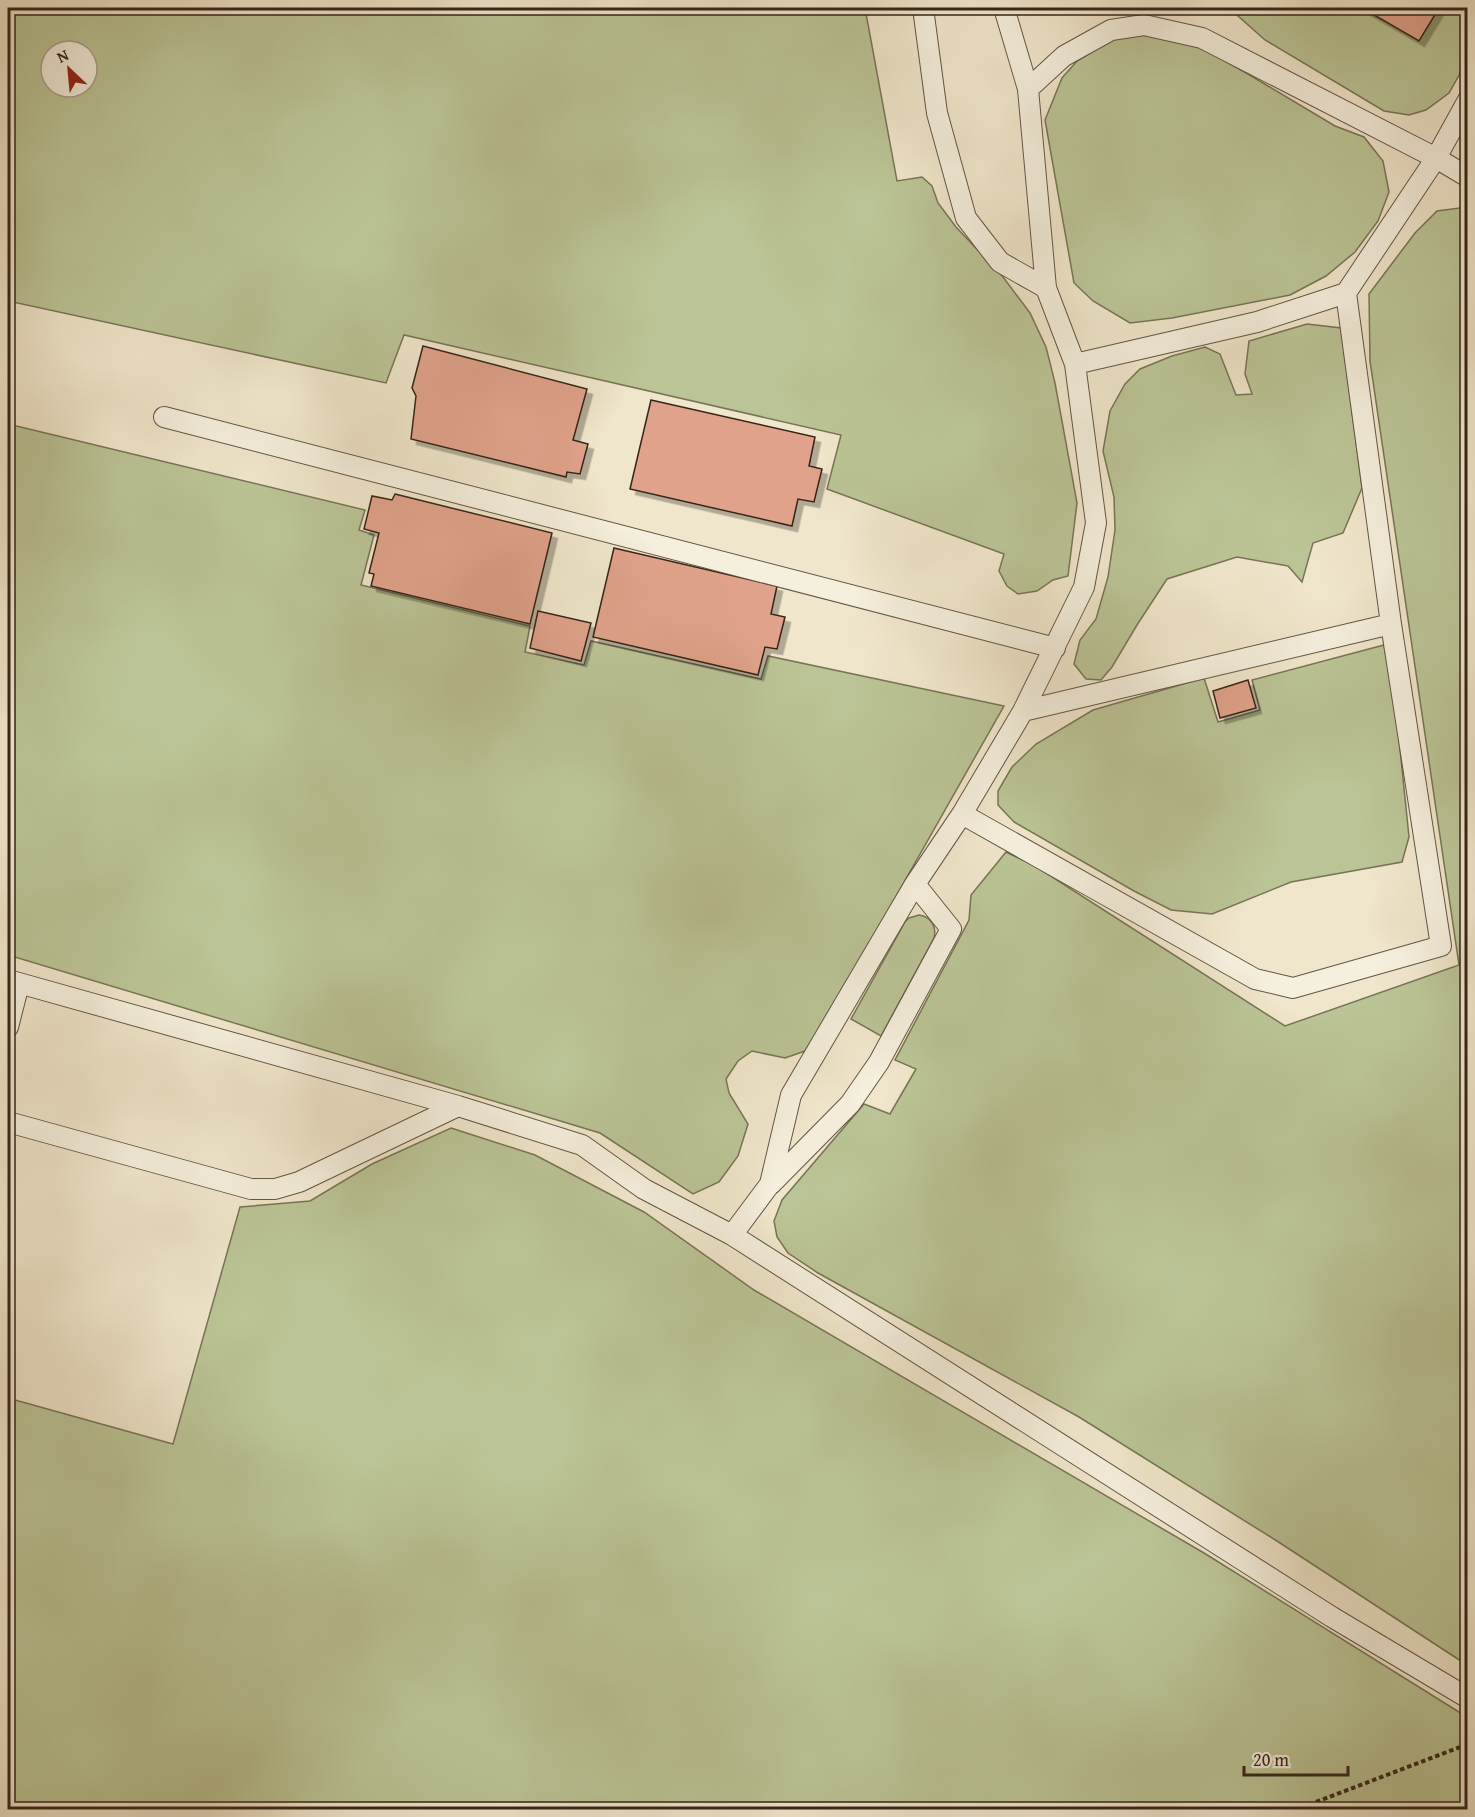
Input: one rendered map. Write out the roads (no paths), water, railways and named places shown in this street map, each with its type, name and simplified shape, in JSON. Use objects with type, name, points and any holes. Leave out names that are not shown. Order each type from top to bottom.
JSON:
[{"type":"lane","points":[[923,8],[937,113],[966,218],[1000,262],[1046,288]]},
{"type":"lane","points":[[771,1184],[791,1095],[915,884],[962,814],[1023,711],[1084,587],[1096,523],[1075,364],[1046,288],[1028,89],[1004,8]]},
{"type":"lane","points":[[1028,89],[1064,56],[1111,30],[1144,25],[1202,38],[1436,158],[1467,177]]},
{"type":"lane","points":[[1075,364],[1257,322],[1346,293],[1436,158],[1467,100]]},
{"type":"lane","points":[[962,814],[1255,979],[1293,987],[1441,946],[1391,624],[1346,293]]},
{"type":"lane","points":[[164,417],[1055,648]]},
{"type":"lane","points":[[1023,711],[1391,624]]},
{"type":"lane","points":[[732,1235],[771,1184],[850,1104],[879,1062],[951,929],[915,884]]},
{"type":"lane","points":[[8,1027],[13,982],[458,1106],[582,1145],[644,1189],[732,1235],[1312,1605],[1467,1698]]},
{"type":"lane","points":[[8,1122],[251,1189],[275,1189],[299,1182],[458,1106]]}]
